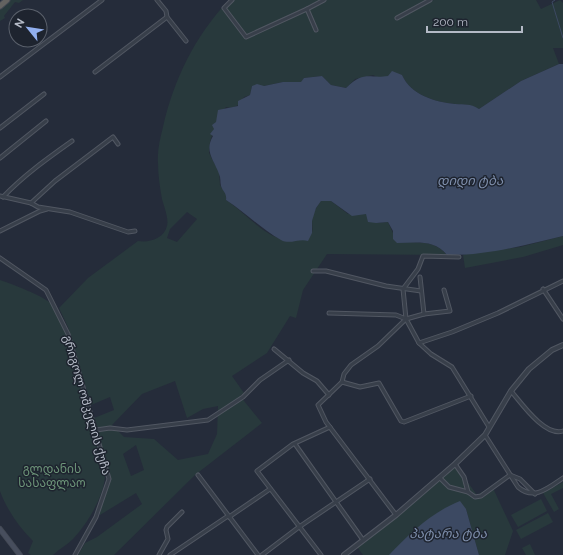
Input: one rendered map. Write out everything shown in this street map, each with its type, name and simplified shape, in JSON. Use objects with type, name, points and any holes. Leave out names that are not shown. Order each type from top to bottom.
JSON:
[{"type":"highway","points":[[0,6],[7,0]]},
{"type":"main road","points":[[0,529],[20,555]]},
{"type":"street","points":[[0,77],[102,0]]},
{"type":"street","points":[[157,0],[166,11],[167,17],[186,41]]},
{"type":"street","points":[[232,0],[224,8],[246,37],[324,0]]},
{"type":"street","points":[[397,18],[430,0]]},
{"type":"street","points":[[307,9],[316,30]]},
{"type":"street","points":[[96,72],[167,17]]},
{"type":"street","points":[[0,128],[44,94]]},
{"type":"street","points":[[0,158],[46,121]]},
{"type":"street","points":[[31,203],[55,181],[113,137],[118,144]]},
{"type":"street","points":[[2,196],[72,141]]},
{"type":"street","points":[[2,196],[31,203],[38,207],[70,212],[128,232],[135,231]]},
{"type":"street","points":[[0,231],[40,211],[50,208]]},
{"type":"street","points":[[459,257],[423,256],[418,269],[404,289],[406,319],[419,343],[431,354],[452,367],[489,427]]},
{"type":"street","name":"გრიგოლ ოშკელის ქუჩა","points":[[0,258],[46,290],[68,334],[109,479],[96,517],[75,555]]},
{"type":"street","points":[[313,272],[326,271],[404,289],[421,291]]},
{"type":"street","points":[[420,277],[424,314]]},
{"type":"street","points":[[419,343],[452,332],[498,313],[543,289],[563,281]]},
{"type":"street","points":[[543,289],[563,320]]},
{"type":"street","points":[[396,515],[330,427],[318,405],[342,382],[344,374],[351,365],[378,346],[406,319],[424,314],[450,311],[444,290]]},
{"type":"street","points":[[329,313],[396,315],[406,319]]},
{"type":"street","points":[[344,555],[396,515],[455,464],[485,435],[511,391],[521,378],[538,360],[563,345]]},
{"type":"street","points":[[274,349],[277,353],[289,360],[303,374],[317,381],[329,394]]},
{"type":"street","points":[[96,430],[110,428],[127,430],[208,420],[243,397],[260,380],[289,360]]},
{"type":"street","points":[[342,382],[360,387],[379,383],[401,421],[404,422],[471,396]]},
{"type":"street","points":[[511,391],[537,420],[552,431],[558,433],[563,431]]},
{"type":"street","points":[[321,555],[270,489],[258,472],[258,469],[295,444],[330,427]]},
{"type":"street","points":[[485,435],[510,475],[523,492],[535,494],[540,493],[563,478]]},
{"type":"street","points":[[295,444],[363,540]]},
{"type":"street","points":[[455,464],[464,477],[468,492]]},
{"type":"street","points":[[198,475],[258,555]]},
{"type":"street","points":[[510,475],[520,478],[535,494]]},
{"type":"street","points":[[440,478],[449,487],[480,497],[510,475]]},
{"type":"street","points":[[262,555],[299,527],[370,479]]},
{"type":"street","points":[[170,555],[270,489]]},
{"type":"street","points":[[159,555],[168,539],[167,527],[182,512]]},
{"type":"green space","points":[[11,0],[23,0],[19,3],[15,2],[10,8],[8,8],[8,11],[4,16],[5,18],[0,21],[0,9]]},
{"type":"green space","points":[[229,0],[424,0],[425,3],[434,0],[536,0],[541,9],[560,0],[563,3],[563,48],[553,48],[559,64],[521,81],[479,109],[470,105],[447,103],[424,96],[411,88],[402,75],[379,78],[373,75],[355,79],[346,88],[331,85],[322,76],[304,78],[302,82],[283,82],[264,86],[252,86],[250,95],[244,97],[237,106],[226,107],[218,116],[210,142],[209,153],[219,172],[220,185],[227,195],[226,200],[271,235],[291,241],[306,238],[312,232],[312,218],[321,201],[331,201],[348,214],[366,214],[376,223],[388,222],[397,242],[418,242],[430,244],[436,246],[447,255],[327,254],[303,290],[296,318],[290,316],[267,353],[232,376],[244,393],[240,396],[262,423],[195,475],[114,555],[78,555],[85,543],[97,537],[142,504],[136,493],[100,515],[99,512],[110,480],[94,418],[114,410],[110,397],[91,405],[68,327],[59,308],[88,278],[138,241],[151,241],[163,234],[167,226],[167,220],[162,199],[158,168],[158,150],[162,132],[173,92],[187,59],[206,28]],"holes":[[[187,212],[197,219],[177,242],[167,238],[170,229]],[[175,381],[187,418],[203,409],[218,406],[217,434],[208,454],[178,460],[154,439],[124,437],[112,425],[142,394]],[[136,445],[144,470],[131,476],[123,454]]]},
{"type":"green space","points":[[563,236],[563,245],[523,257],[465,268],[463,255],[469,253],[520,247]]},
{"type":"green space","name":"გლდანის სასაფლაო","points":[[0,280],[48,301],[56,308],[72,351],[105,477],[98,502],[84,526],[73,539],[53,555],[31,555],[28,553],[33,541],[14,518],[0,491]]},
{"type":"green space","points":[[456,466],[477,495],[492,486],[513,531],[505,555],[479,555],[466,509],[390,555],[363,555],[357,547]]},
{"type":"green space","points":[[563,482],[563,488],[551,494],[559,509],[554,512],[543,493]]},
{"type":"green space","points":[[541,499],[547,511],[518,527],[511,515]]},
{"type":"green space","points":[[548,513],[553,522],[521,539],[516,530]]},
{"type":"green space","points":[[530,544],[535,555],[526,555],[522,548]]},
{"type":"water","name":"დიდი ტბა","points":[[559,64],[563,64],[563,236],[491,252],[447,255],[436,246],[430,244],[397,243],[393,239],[393,231],[388,222],[368,222],[366,214],[352,216],[331,201],[321,201],[316,208],[312,221],[312,233],[308,241],[301,240],[288,242],[281,240],[267,231],[226,200],[221,186],[220,176],[211,155],[209,146],[213,136],[210,134],[214,129],[212,125],[216,122],[218,110],[238,106],[238,101],[250,95],[252,86],[257,84],[264,86],[283,82],[301,82],[304,78],[322,76],[331,85],[346,88],[352,82],[362,77],[388,76],[392,71],[402,75],[411,88],[424,96],[447,103],[470,105],[479,109],[521,81]]},
{"type":"water","name":"პატარა ტბა","points":[[460,501],[466,509],[479,555],[389,555],[431,517]]},
{"type":"waterway","points":[[555,0],[552,2],[563,38]]}]
